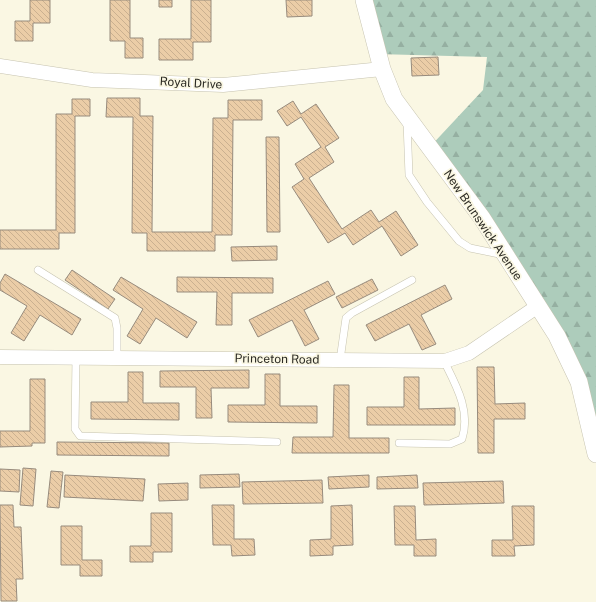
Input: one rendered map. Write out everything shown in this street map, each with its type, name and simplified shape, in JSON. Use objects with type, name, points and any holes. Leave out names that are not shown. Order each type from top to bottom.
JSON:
[{"type":"street","name":"New Brunswick Avenue","points":[[364,0],[382,69],[394,99],[482,218],[557,336],[579,382],[596,454]]},
{"type":"street","name":"Royal Drive","points":[[0,66],[92,80],[147,81],[209,85],[233,85],[382,69]]},
{"type":"street","name":"Princeton Road","points":[[0,357],[444,361],[469,353],[538,306]]},
{"type":"lane","points":[[407,117],[410,175],[427,202],[459,241],[470,248],[506,256]]},
{"type":"lane","points":[[38,270],[115,318],[117,328],[117,358]]},
{"type":"lane","points":[[340,360],[346,318],[352,313],[412,280]]},
{"type":"lane","points":[[76,357],[75,429],[80,436],[278,442]]},
{"type":"lane","points":[[400,443],[450,444],[462,439],[465,424],[461,396],[444,361]]},
{"type":"green space","points":[[365,0],[596,0],[596,450],[571,348],[427,150],[483,90],[487,57],[377,54]]},
{"type":"building","points":[[30,0],[50,0],[50,23],[33,23],[33,41],[15,41],[15,21],[30,21]]},
{"type":"building","points":[[110,0],[130,0],[130,38],[143,38],[143,58],[125,58],[125,41],[110,41]]},
{"type":"building","points":[[159,0],[172,0],[172,7],[159,7]]},
{"type":"building","points":[[191,0],[211,0],[211,42],[193,42],[193,60],[159,60],[159,39],[191,39]]},
{"type":"building","points":[[286,0],[312,0],[312,16],[287,17]]},
{"type":"building","points":[[438,57],[439,75],[412,76],[411,58]]},
{"type":"building","points":[[107,98],[140,98],[140,116],[153,116],[152,232],[212,232],[213,118],[228,118],[228,100],[262,100],[262,120],[233,120],[232,235],[215,235],[215,251],[147,251],[147,233],[132,233],[133,117],[106,117]]},
{"type":"building","points":[[72,99],[90,99],[90,116],[75,116],[75,233],[59,233],[59,249],[0,249],[0,230],[56,230],[56,114],[72,114]]},
{"type":"building","points":[[293,101],[301,114],[316,104],[339,138],[325,147],[334,162],[309,178],[342,229],[371,210],[379,222],[396,211],[418,245],[401,256],[382,226],[353,245],[345,233],[328,243],[292,187],[304,179],[295,164],[321,147],[301,117],[287,126],[277,111]]},
{"type":"building","points":[[266,137],[279,137],[280,232],[267,232]]},
{"type":"building","points":[[277,246],[277,260],[232,261],[231,247]]},
{"type":"building","points":[[72,270],[115,299],[108,309],[65,280]]},
{"type":"building","points":[[5,274],[81,319],[72,335],[40,315],[24,341],[11,333],[27,306],[0,290],[0,283]]},
{"type":"building","points":[[121,277],[197,322],[187,338],[156,318],[140,344],[127,336],[143,309],[113,290]]},
{"type":"building","points":[[177,277],[273,278],[273,293],[232,293],[232,325],[216,325],[217,292],[177,292]]},
{"type":"building","points":[[372,279],[378,290],[342,308],[336,297]]},
{"type":"building","points":[[328,281],[335,294],[304,310],[319,339],[305,346],[292,320],[258,337],[249,320]]},
{"type":"building","points":[[445,285],[452,299],[421,315],[436,344],[422,350],[409,324],[375,341],[366,325]]},
{"type":"building","points":[[477,367],[494,367],[495,404],[525,403],[525,419],[494,419],[494,453],[478,453]]},
{"type":"building","points":[[249,370],[249,388],[211,388],[212,418],[196,418],[196,387],[160,387],[160,371]]},
{"type":"building","points":[[128,372],[143,372],[143,403],[179,403],[179,420],[91,419],[91,402],[128,402]]},
{"type":"building","points":[[265,374],[280,374],[280,406],[317,406],[317,423],[228,422],[228,405],[265,405]]},
{"type":"building","points":[[404,377],[419,377],[419,409],[455,408],[455,425],[367,425],[367,407],[404,407]]},
{"type":"building","points":[[30,379],[45,379],[45,443],[32,443],[32,446],[0,447],[0,431],[30,431]]},
{"type":"building","points":[[334,385],[349,385],[349,438],[389,438],[389,453],[292,453],[293,437],[333,437]]},
{"type":"building","points":[[57,442],[169,443],[169,456],[57,455]]},
{"type":"building","points":[[23,468],[36,469],[33,506],[20,505]]},
{"type":"building","points":[[0,469],[20,470],[19,492],[0,491]]},
{"type":"building","points":[[51,471],[63,472],[59,508],[47,507]]},
{"type":"building","points":[[239,474],[240,487],[200,488],[200,475]]},
{"type":"building","points":[[65,475],[145,479],[143,501],[64,497]]},
{"type":"building","points":[[369,475],[369,487],[329,489],[328,477]]},
{"type":"building","points":[[417,475],[418,488],[377,489],[377,477]]},
{"type":"building","points":[[322,480],[323,503],[243,504],[242,482]]},
{"type":"building","points":[[503,481],[504,503],[424,505],[423,483]]},
{"type":"building","points":[[188,483],[188,500],[159,501],[158,484]]},
{"type":"building","points":[[0,505],[13,505],[14,527],[21,527],[23,579],[16,579],[17,601],[1,601]]},
{"type":"building","points":[[212,505],[234,505],[234,539],[254,539],[255,555],[232,556],[231,545],[213,545]]},
{"type":"building","points":[[352,505],[353,545],[333,546],[333,555],[310,556],[310,540],[331,539],[331,506]]},
{"type":"building","points":[[394,506],[415,506],[416,540],[436,539],[436,556],[414,556],[414,545],[395,545]]},
{"type":"building","points":[[512,506],[534,506],[534,545],[514,546],[515,556],[492,556],[492,540],[513,540]]},
{"type":"building","points":[[151,513],[172,513],[172,552],[153,552],[153,562],[130,562],[130,546],[151,546]]},
{"type":"building","points":[[61,526],[82,526],[82,560],[102,560],[102,576],[80,576],[80,565],[61,565]]}]
